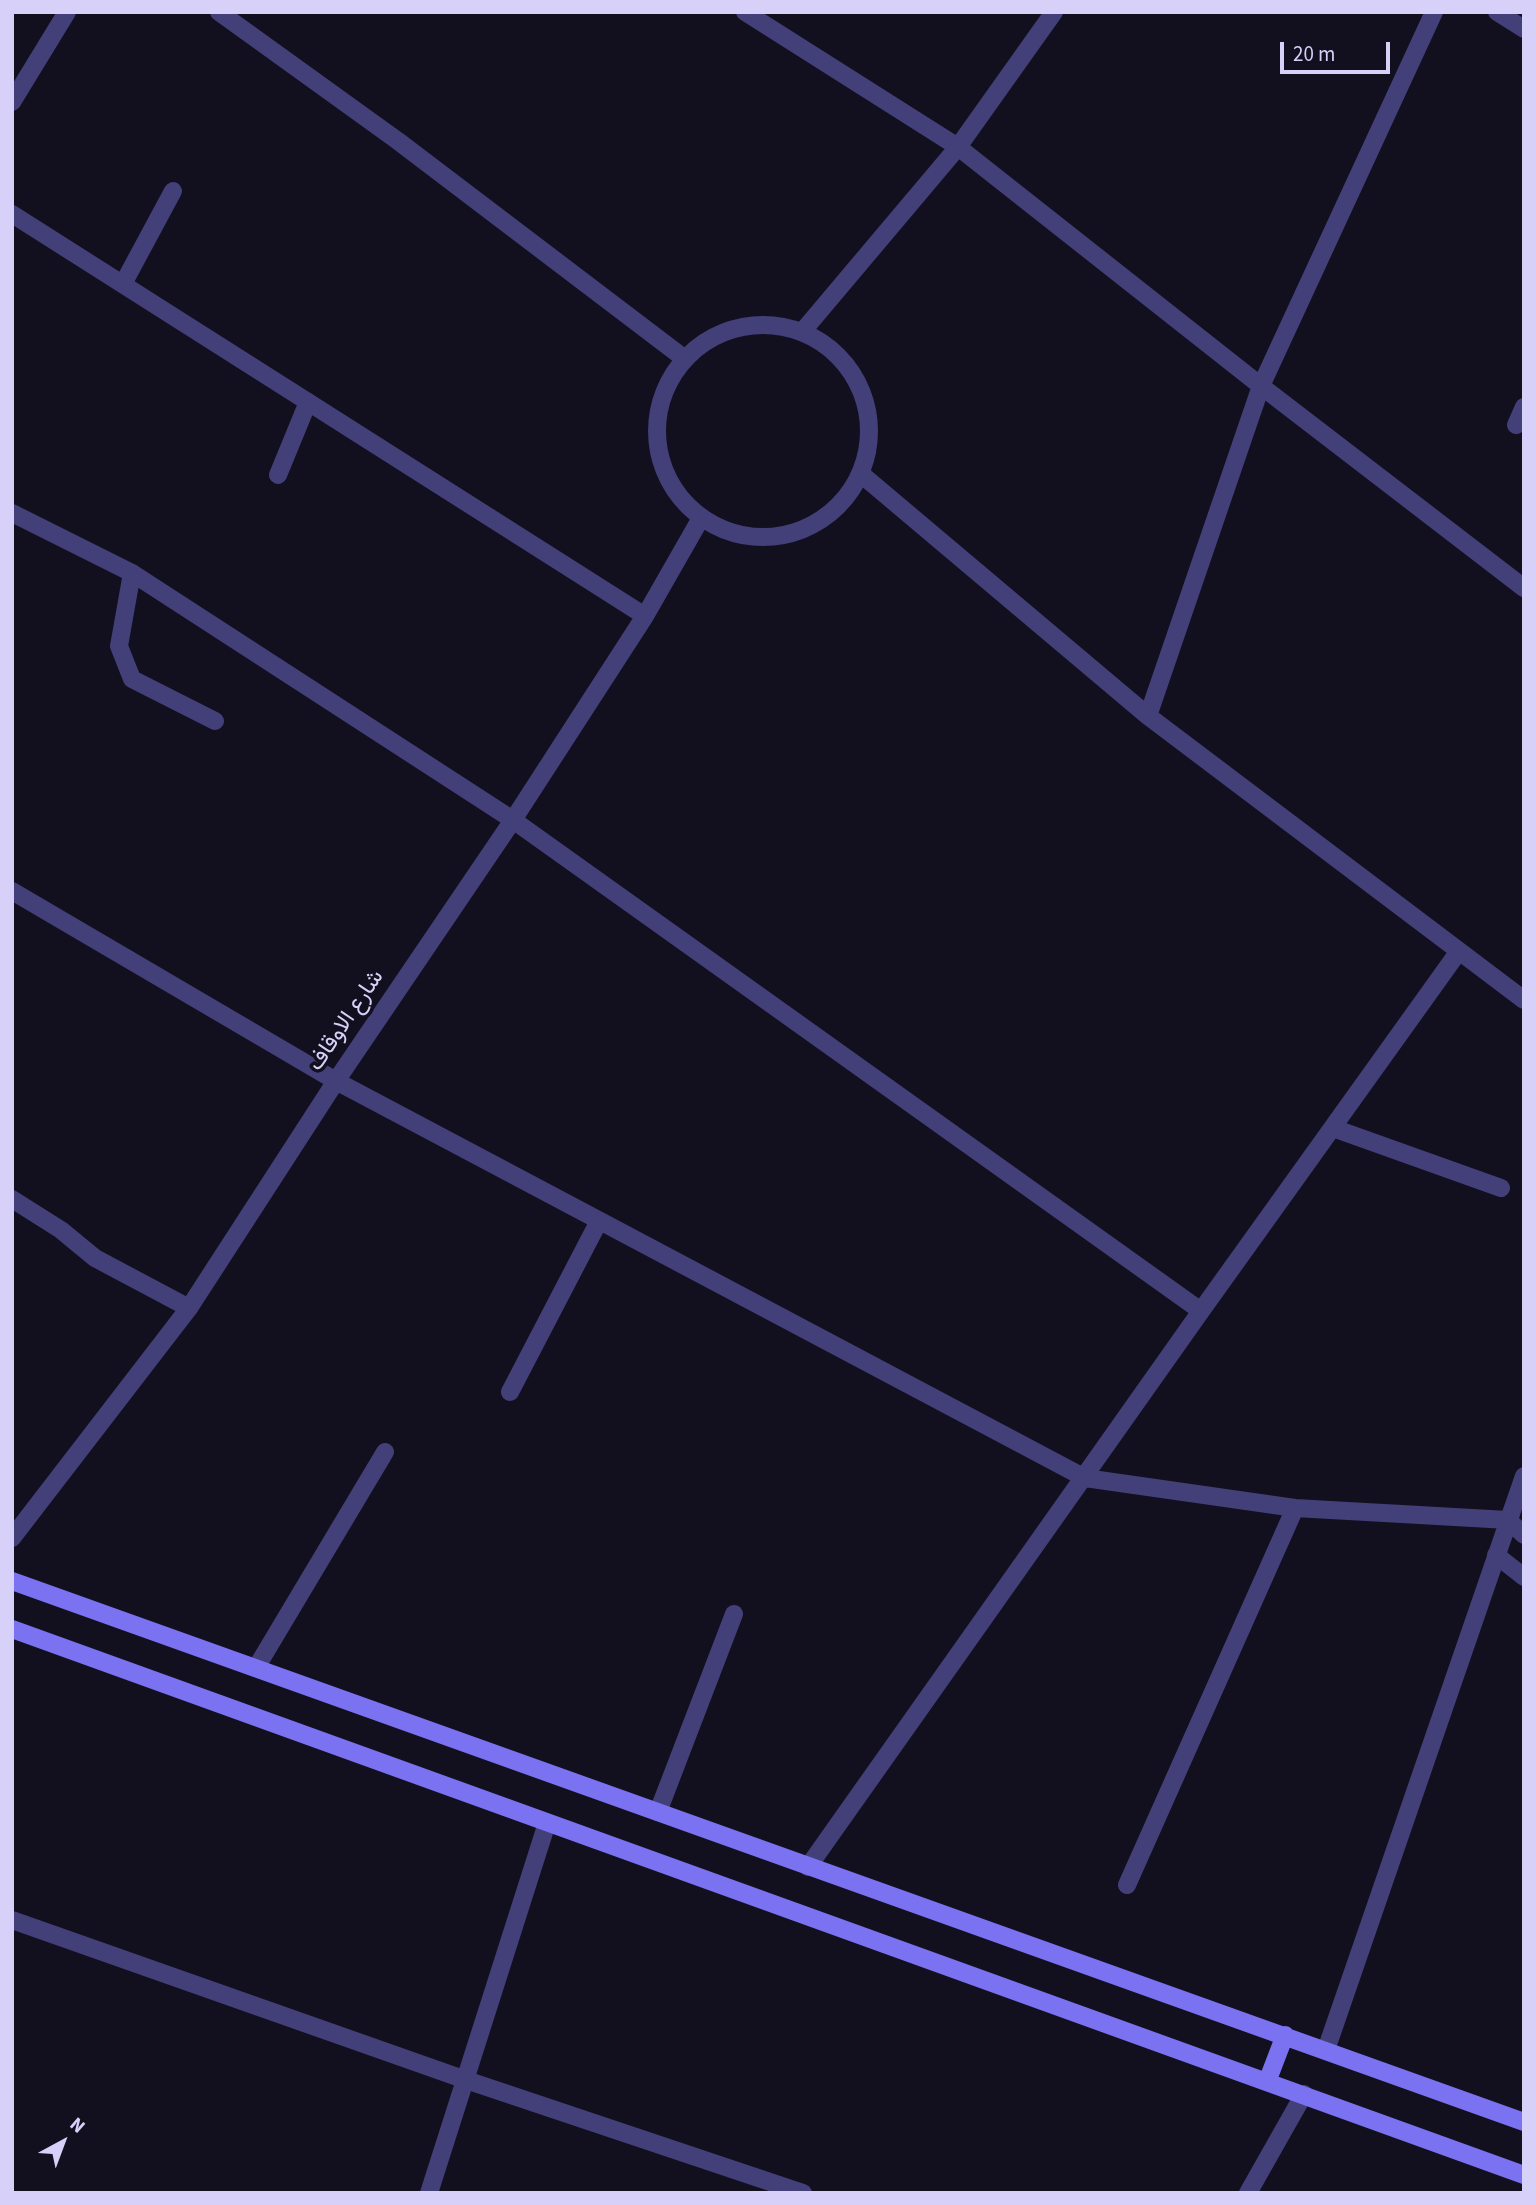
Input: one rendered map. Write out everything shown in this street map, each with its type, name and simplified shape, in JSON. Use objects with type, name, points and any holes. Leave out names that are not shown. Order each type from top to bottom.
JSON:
[{"type":"street","points":[[12,102],[67,12]]},
{"type":"street","points":[[219,12],[398,141],[685,359]]},
{"type":"street","points":[[745,12],[958,147],[1261,386],[1524,588]]},
{"type":"street","points":[[802,332],[958,147],[1054,12]]},
{"type":"street","points":[[1148,716],[1261,386],[1434,12]]},
{"type":"street","points":[[1497,12],[1524,29]]},
{"type":"street","points":[[122,284],[173,191]]},
{"type":"street","points":[[12,214],[645,616]]},
{"type":"street","points":[[767,325],[802,332],[832,349],[854,375],[867,407],[870,441],[861,474],[845,501],[821,522],[792,535],[761,538],[729,533],[701,518],[678,495],[662,466],[656,433],[660,400],[685,359],[700,344],[732,329],[767,325]]},
{"type":"street","points":[[278,475],[308,402]]},
{"type":"street","points":[[1516,425],[1524,407]]},
{"type":"street","points":[[861,474],[1148,716],[1524,1000]]},
{"type":"street","points":[[12,513],[132,573],[513,820],[1201,1311]]},
{"type":"street","name":"شارع الاوقاف","points":[[12,1538],[189,1308],[336,1081],[513,820],[645,616],[701,518]]},
{"type":"street","points":[[132,573],[118,646],[132,679],[215,721]]},
{"type":"street","points":[[12,891],[336,1081],[1085,1478],[1295,1508],[1508,1520],[1524,1535]]},
{"type":"street","points":[[808,1867],[1459,951]]},
{"type":"street","points":[[1333,1128],[1502,1188]]},
{"type":"street","points":[[12,1199],[61,1230],[95,1258],[189,1308]]},
{"type":"street","points":[[510,1392],[599,1220]]},
{"type":"street","points":[[256,1668],[385,1452]]},
{"type":"street","points":[[1326,2050],[1524,1476]]},
{"type":"street","points":[[1127,1885],[1295,1508]]},
{"type":"street","points":[[1496,1555],[1524,1577]]},
{"type":"street","points":[[12,1581],[1524,2122]]},
{"type":"street","points":[[658,1812],[734,1614]]},
{"type":"street","points":[[12,1629],[1524,2175]]},
{"type":"street","points":[[429,2193],[547,1822]]},
{"type":"street","points":[[12,1920],[466,2080],[803,2193]]},
{"type":"street","points":[[1267,2082],[1285,2035]]},
{"type":"street","points":[[1248,2193],[1304,2094]]}]
